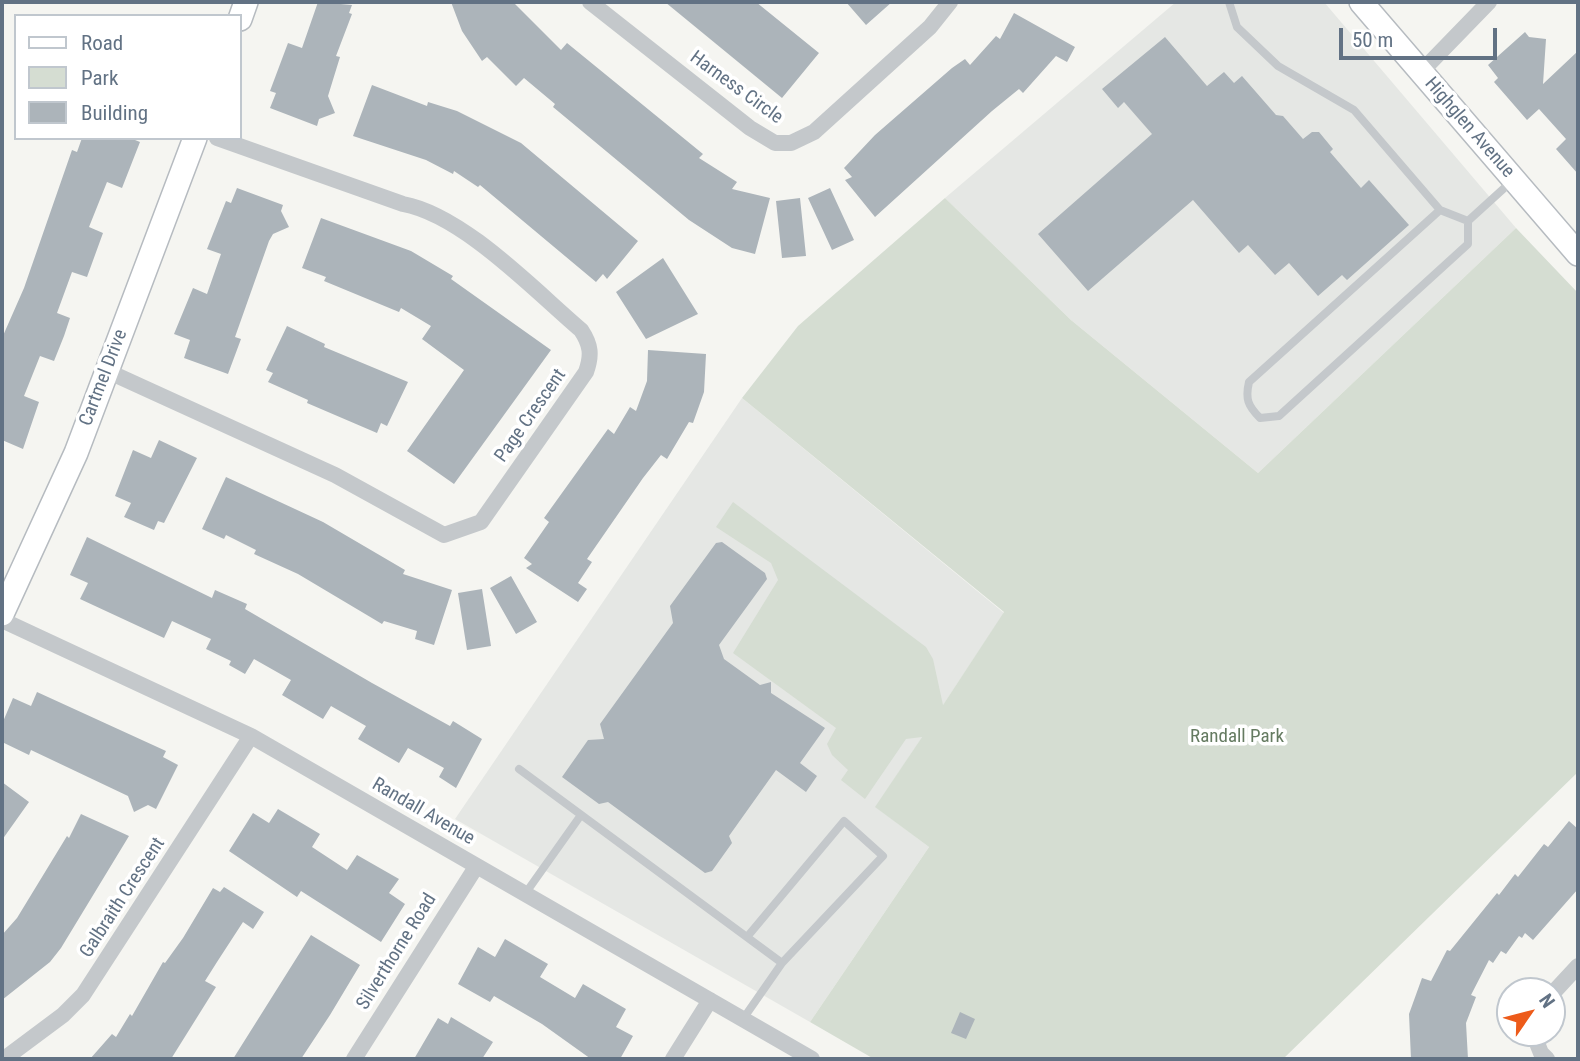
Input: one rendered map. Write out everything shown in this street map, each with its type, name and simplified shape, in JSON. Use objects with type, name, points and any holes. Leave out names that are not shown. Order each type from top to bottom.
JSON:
[{"type":"street","name":"Harness Circle","points":[[590,2],[750,128],[775,143],[791,143],[814,132],[930,27],[950,2]]},
{"type":"street","name":"Highglen Avenue","points":[[1361,2],[1578,254]]},
{"type":"street","points":[[1420,72],[1489,2]]},
{"type":"street","name":"Cartmel Drive","points":[[2,614],[71,464],[194,140]]},
{"type":"street","name":"Page Crescent","points":[[107,371],[335,475],[444,536],[481,522],[586,372],[591,357],[589,343],[581,330],[466,232],[427,208],[403,204],[223,140]]},
{"type":"street","name":"Randall Avenue","points":[[2,620],[251,736],[812,1059]]},
{"type":"street","name":"Galbraith Crescent","points":[[4,1059],[63,1015],[100,972],[251,736]]},
{"type":"street","name":"Silverthorne Road","points":[[354,1059],[476,867]]},
{"type":"street","points":[[1566,978],[1578,965]]},
{"type":"street","points":[[673,1059],[710,1000]]},
{"type":"lane","points":[[1229,2],[1237,27],[1278,66],[1354,110],[1440,210],[1468,221]]},
{"type":"lane","points":[[1440,210],[1249,382],[1245,396],[1250,408],[1260,418],[1279,416],[1468,244],[1468,221],[1514,180]]},
{"type":"lane","points":[[519,769],[782,963]]},
{"type":"lane","points":[[525,894],[581,815]]},
{"type":"lane","points":[[743,1019],[782,963],[883,856],[844,821],[747,937]]},
{"type":"shaded area","points":[[1176,2],[1324,2],[1516,228],[1258,473],[1071,320],[945,198]]},
{"type":"shaded area","points":[[742,398],[1004,613],[876,807],[929,847],[810,1022],[455,819]]},
{"type":"green space","name":"Randall Park","points":[[945,198],[1071,320],[1258,473],[1516,228],[1578,293],[1578,772],[1283,1059],[874,1059],[810,1022],[929,847],[875,807],[922,737],[906,739],[865,799],[841,780],[848,770],[832,755],[827,744],[836,728],[733,653],[778,580],[771,563],[716,527],[733,502],[926,647],[933,659],[943,705],[1004,612],[742,398],[798,326]]},
{"type":"building","points":[[318,2],[352,5],[349,13],[352,14],[336,56],[340,57],[328,96],[335,113],[319,119],[317,126],[270,108],[276,93],[270,91],[288,43],[302,48]]},
{"type":"building","points":[[451,2],[513,2],[561,50],[567,43],[703,154],[699,158],[737,182],[732,189],[770,198],[755,254],[732,248],[689,220],[553,107],[555,104],[524,78],[516,86],[487,57],[482,61],[462,31]]},
{"type":"building","points":[[665,2],[756,2],[819,53],[782,98]]},
{"type":"building","points":[[846,2],[892,2],[866,25]]},
{"type":"building","points":[[1014,13],[1075,47],[1067,62],[1056,56],[1023,93],[1019,89],[992,111],[875,217],[845,180],[852,177],[844,168],[875,135],[952,68],[965,59],[970,65],[996,36],[1000,39]]},
{"type":"building","points":[[1525,32],[1529,37],[1546,39],[1543,84],[1578,51],[1578,174],[1556,149],[1566,139],[1539,109],[1527,120],[1494,82],[1498,78],[1488,65]]},
{"type":"building","points":[[1165,37],[1207,86],[1224,72],[1234,83],[1242,76],[1276,115],[1283,116],[1303,139],[1312,132],[1319,132],[1333,149],[1330,152],[1361,188],[1369,180],[1409,225],[1347,280],[1342,275],[1318,296],[1289,263],[1275,275],[1248,245],[1239,253],[1193,200],[1088,291],[1038,234],[1152,134],[1124,102],[1118,108],[1102,89]]},
{"type":"building","points":[[372,85],[427,106],[428,102],[457,111],[521,143],[638,241],[607,279],[603,274],[596,282],[480,185],[478,187],[454,171],[453,174],[426,160],[353,136]]},
{"type":"building","points":[[81,140],[140,142],[122,188],[107,182],[89,227],[103,233],[87,277],[72,272],[57,313],[70,318],[64,336],[54,361],[40,356],[24,396],[39,402],[23,449],[2,440],[2,338],[24,288],[72,150],[77,152]]},
{"type":"building","points":[[237,188],[283,205],[281,211],[289,227],[273,234],[269,241],[235,337],[241,339],[228,374],[184,358],[190,340],[174,334],[193,288],[207,294],[221,254],[207,249],[226,201],[231,203]]},
{"type":"building","points":[[830,188],[854,240],[832,250],[808,198]]},
{"type":"building","points":[[800,198],[806,256],[782,258],[776,201]]},
{"type":"building","points":[[321,218],[411,251],[453,276],[451,279],[551,350],[454,484],[407,451],[464,370],[422,339],[431,326],[401,308],[399,312],[324,281],[326,277],[302,268]]},
{"type":"building","points":[[663,258],[698,314],[646,339],[616,292]]},
{"type":"building","points":[[287,326],[325,344],[324,347],[408,382],[387,426],[381,423],[377,433],[307,403],[308,400],[268,382],[273,373],[266,370]]},
{"type":"building","points":[[648,350],[706,354],[704,392],[693,423],[689,422],[667,459],[661,455],[643,478],[587,559],[592,562],[578,583],[587,589],[578,602],[526,568],[532,564],[524,558],[549,522],[544,518],[608,429],[614,434],[630,407],[636,411],[647,381]]},
{"type":"building","points":[[159,440],[197,458],[164,523],[158,521],[154,530],[124,517],[131,503],[115,496],[133,450],[151,458]]},
{"type":"building","points":[[226,477],[323,522],[405,570],[403,574],[452,590],[434,645],[415,639],[417,631],[384,621],[382,624],[298,574],[254,554],[256,550],[226,535],[224,539],[202,529]]},
{"type":"building","points":[[87,537],[212,598],[215,590],[247,604],[245,609],[372,683],[450,726],[453,721],[482,739],[456,788],[439,777],[444,768],[408,748],[399,763],[358,739],[366,726],[331,706],[323,719],[282,695],[291,680],[254,659],[245,674],[229,665],[231,661],[206,649],[211,639],[172,621],[164,638],[80,599],[88,583],[70,575]]},
{"type":"building","points":[[722,542],[765,573],[767,579],[719,645],[724,659],[760,685],[771,682],[771,693],[825,728],[800,763],[817,776],[806,792],[776,770],[729,836],[732,843],[712,871],[705,873],[608,802],[599,804],[562,777],[588,740],[604,739],[600,724],[673,623],[670,606],[716,543]]},
{"type":"building","points":[[511,576],[537,622],[516,634],[490,588]]},
{"type":"building","points":[[482,589],[491,646],[467,650],[458,593]]},
{"type":"building","points":[[37,692],[166,751],[163,757],[178,765],[156,809],[148,805],[134,812],[128,796],[31,750],[29,755],[2,742],[2,724],[13,698],[31,706]]},
{"type":"building","points":[[2,782],[29,802],[2,840]]},
{"type":"building","points":[[278,809],[320,834],[312,847],[347,870],[357,855],[399,879],[389,893],[405,904],[381,942],[301,891],[297,897],[229,851],[253,813],[269,823]]},
{"type":"building","points":[[81,814],[129,836],[61,948],[50,962],[2,1000],[2,935],[17,918],[67,836],[69,838]]},
{"type":"building","points":[[1569,821],[1578,829],[1578,889],[1533,940],[1525,933],[1522,938],[1519,936],[1506,954],[1501,951],[1493,963],[1489,960],[1471,995],[1476,997],[1466,1023],[1468,1059],[1411,1059],[1409,1014],[1422,978],[1431,981],[1447,950],[1450,951],[1497,893],[1499,895],[1515,874],[1518,877],[1544,844],[1548,847]]},
{"type":"building","points":[[224,887],[264,912],[253,929],[243,922],[217,962],[205,981],[216,987],[171,1059],[90,1059],[112,1034],[116,1037],[130,1014],[132,1016],[163,962],[165,963],[183,938],[213,888],[220,892]]},
{"type":"building","points":[[311,935],[360,965],[330,1015],[301,1059],[233,1059]]},
{"type":"building","points":[[505,939],[548,964],[540,977],[575,998],[583,984],[626,1009],[616,1027],[633,1036],[620,1059],[591,1059],[542,1024],[494,996],[490,1002],[458,984],[478,947],[495,957]]},
{"type":"building","points":[[960,1012],[975,1019],[966,1039],[951,1033]]},
{"type":"building","points":[[451,1017],[493,1042],[482,1059],[414,1059],[438,1018],[448,1024]]}]
